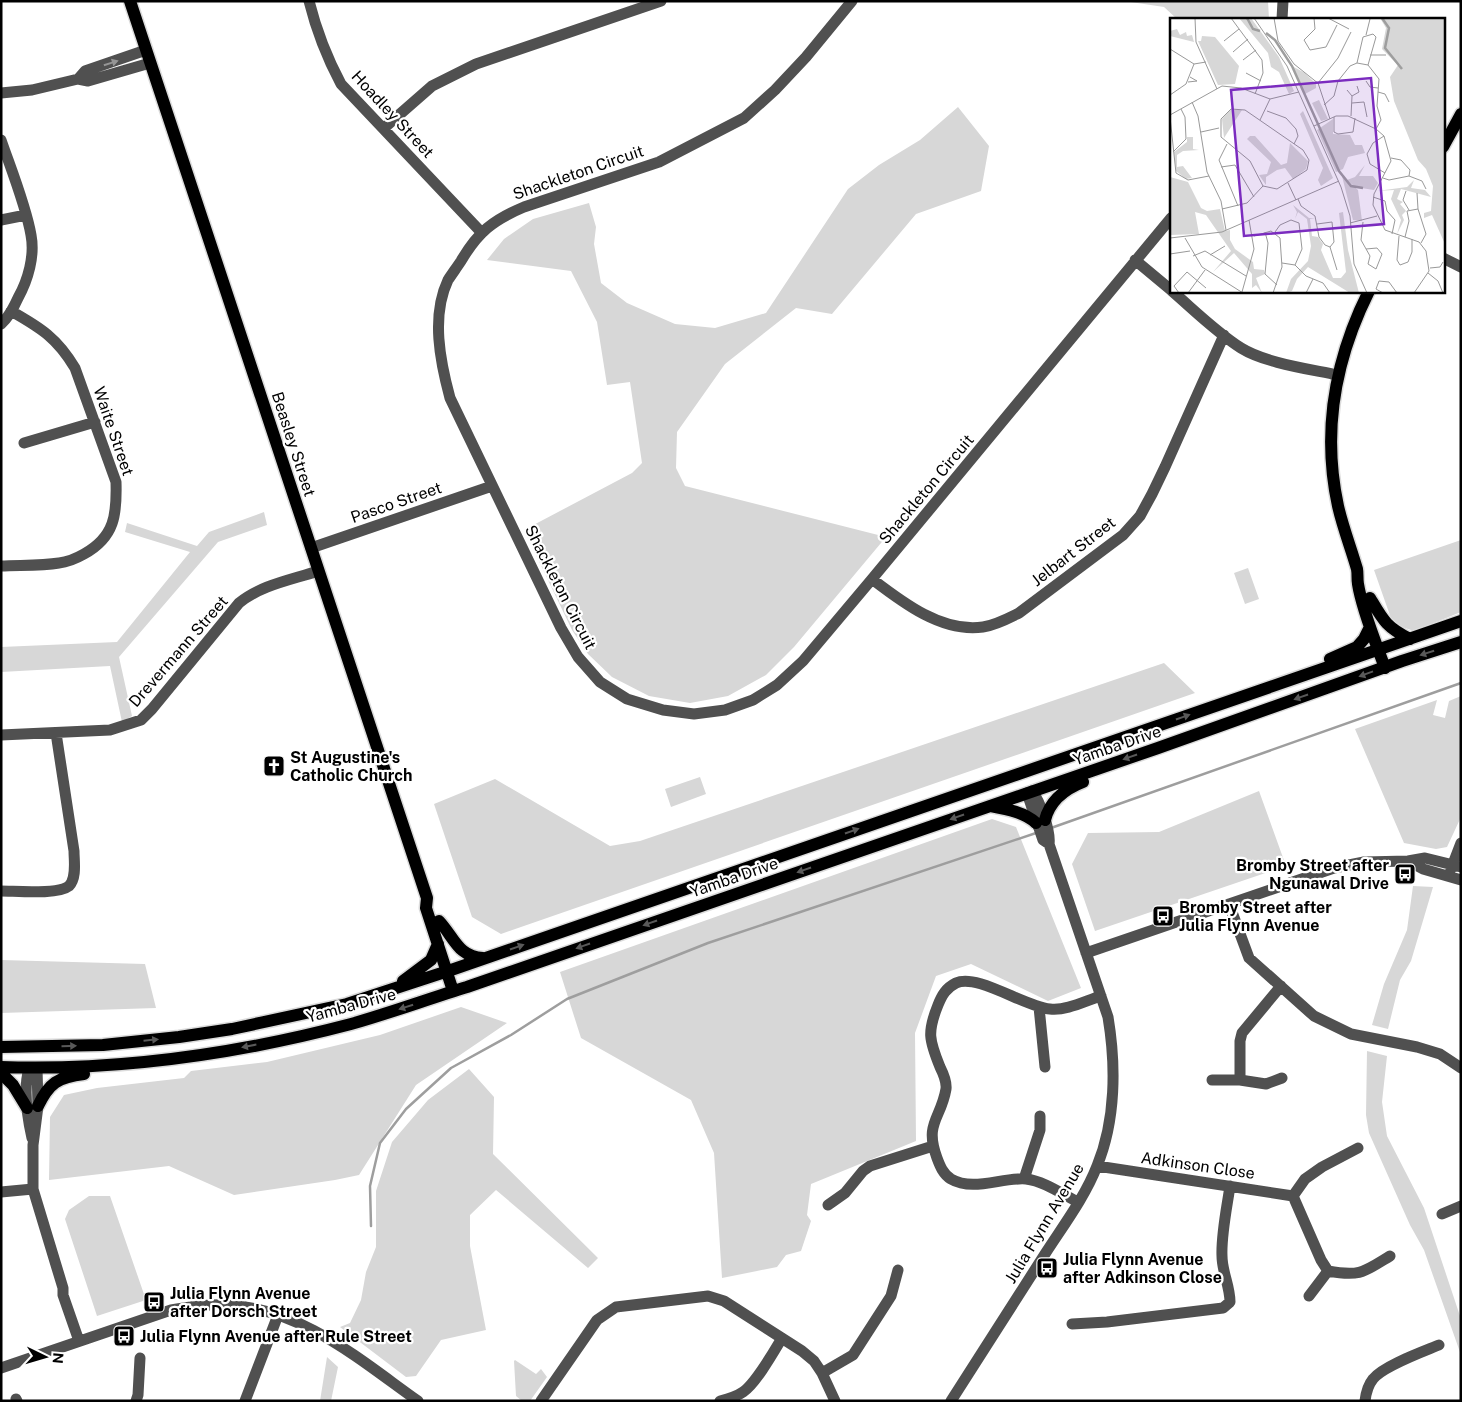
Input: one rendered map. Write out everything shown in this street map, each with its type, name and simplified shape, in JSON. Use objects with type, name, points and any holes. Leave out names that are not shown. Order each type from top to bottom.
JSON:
[{"type":"main road","name":"Beasley Street","points":[[130,1],[427,898],[434,906],[439,921],[450,970]]},
{"type":"main road","points":[[1444,145],[1461,114]]},
{"type":"main road","points":[[1368,292],[1347,343],[1337,375],[1332,420],[1334,484],[1370,627],[1382,648]]},
{"type":"main road","points":[[1357,571],[1365,583],[1382,648],[1389,666]]},
{"type":"main road","points":[[1370,598],[1392,630],[1410,639]]},
{"type":"main road","name":"Yamba Drive","points":[[1,1047],[103,1045],[179,1037],[232,1029],[328,1008],[384,992],[1461,621]]},
{"type":"main road","points":[[1315,672],[1329,659],[1357,647],[1364,639],[1370,627]]},
{"type":"main road","name":"Yamba Drive","points":[[1,1067],[108,1066],[182,1058],[296,1037],[352,1023],[457,990],[1461,642]]},
{"type":"main road","points":[[955,796],[985,793],[1014,784],[1029,791],[1032,777],[1042,766]]},
{"type":"main road","points":[[989,806],[1019,813],[1040,822],[1058,796],[1068,788],[1086,781],[1103,767]]},
{"type":"main road","name":"Beasley Street","points":[[427,898],[426,908],[438,944],[450,970]]},
{"type":"main road","points":[[439,921],[446,928],[460,950],[476,958],[484,958]]},
{"type":"main road","points":[[384,992],[414,974],[429,961],[438,944]]},
{"type":"main road","points":[[450,970],[457,990]]},
{"type":"main road","points":[[32,1047],[33,1068]]},
{"type":"main road","points":[[1,1073],[32,1107],[59,1079],[89,1073],[108,1066]]},
{"type":"street","name":"Hoadley Street","points":[[309,1],[317,33],[326,57],[341,84],[481,232]]},
{"type":"street","points":[[384,128],[432,86],[453,74],[476,64],[660,1]]},
{"type":"street","name":"Shackleton Circuit","points":[[852,1],[776,90],[744,118],[659,162],[508,214],[481,232],[448,281],[440,308],[439,340],[442,368],[450,398],[561,628],[578,657],[600,682],[627,699],[663,710],[694,714],[725,710],[753,700],[778,685],[802,661],[872,578],[1170,219]]},
{"type":"street","points":[[1282,18],[1283,1]]},
{"type":"street","points":[[78,80],[85,71],[146,50]]},
{"type":"street","points":[[1,93],[32,90],[78,80],[88,81],[150,63]]},
{"type":"street","points":[[1,140],[26,214],[32,251],[25,286],[11,311],[1,324]]},
{"type":"street","points":[[1,220],[26,214]]},
{"type":"street","points":[[1444,258],[1461,267]]},
{"type":"street","points":[[1135,260],[1170,290]]},
{"type":"street","points":[[1172,292],[1242,348],[1256,355],[1294,366],[1337,375]]},
{"type":"street","name":"Waite Street","points":[[1,566],[60,563],[78,557],[97,547],[108,534],[114,518],[116,500],[116,482],[75,368],[66,352],[54,339],[40,328],[11,311]]},
{"type":"street","name":"Jelbart Street","points":[[872,578],[898,599],[923,613],[947,623],[965,627],[983,627],[1019,613],[1123,535],[1140,516],[1165,467],[1224,335]]},
{"type":"street","points":[[24,443],[95,422]]},
{"type":"street","name":"Pasco Street","points":[[311,548],[492,486]]},
{"type":"street","name":"Drevermann Street","points":[[1,735],[110,730],[141,720],[239,603],[250,594],[265,587],[318,570]]},
{"type":"street","points":[[1,891],[51,891],[69,886],[72,880],[74,851],[56,733]]},
{"type":"street","name":"Julia Flynn Avenue","points":[[951,1401],[1078,1202],[1097,1166],[1107,1135],[1112,1100],[1113,1045],[1110,1026],[1049,844],[1042,840],[1038,800],[1029,791]]},
{"type":"street","points":[[1449,875],[1457,865],[1461,843]]},
{"type":"street","points":[[1086,953],[1334,868],[1364,862],[1406,860],[1457,865]]},
{"type":"street","points":[[1424,863],[1461,880]]},
{"type":"street","points":[[1229,904],[1248,958],[1314,1016],[1351,1034],[1417,1047],[1440,1054],[1461,1068]]},
{"type":"street","points":[[1078,1202],[1034,1181],[1024,1179],[973,1184],[960,1183],[950,1178],[942,1170],[933,1146],[931,1134],[946,1088],[930,1036],[931,1023],[944,991],[958,982],[974,981],[1051,1010],[1101,996]]},
{"type":"street","points":[[1240,1080],[1240,1041],[1242,1033],[1281,986]]},
{"type":"street","points":[[1039,1007],[1045,1067]]},
{"type":"street","points":[[33,1068],[26,1080],[32,1107],[28,1120],[34,1145],[34,1193],[63,1288],[62,1295],[82,1340]]},
{"type":"street","points":[[1212,1080],[1240,1080],[1266,1084],[1282,1078]]},
{"type":"street","points":[[1024,1179],[1040,1130],[1040,1116]]},
{"type":"street","points":[[828,1205],[845,1193],[863,1171],[870,1166],[933,1146]]},
{"type":"street","points":[[1358,1148],[1322,1167],[1305,1180],[1294,1196],[1321,1260],[1328,1271],[1344,1274],[1362,1273],[1390,1256]]},
{"type":"street","name":"Adkinson Close","points":[[1097,1166],[1294,1196]]},
{"type":"street","points":[[1072,1324],[1108,1322],[1223,1308],[1233,1305],[1222,1268],[1221,1253],[1230,1186]]},
{"type":"street","points":[[1,1192],[34,1193]]},
{"type":"street","points":[[1442,1214],[1461,1206]]},
{"type":"street","points":[[822,1373],[853,1355],[891,1296],[898,1270]]},
{"type":"street","points":[[1308,1296],[1328,1271]]},
{"type":"street","points":[[541,1401],[597,1320],[616,1308],[708,1296],[724,1301],[802,1351],[814,1361],[822,1373],[835,1401]]},
{"type":"street","points":[[1,1368],[171,1310],[200,1305],[233,1306],[254,1308],[306,1326],[360,1360],[418,1401]]},
{"type":"street","points":[[245,1401],[278,1315]]},
{"type":"street","points":[[720,1401],[732,1398],[751,1386],[782,1338]]},
{"type":"street","points":[[1365,1401],[1367,1390],[1373,1379],[1383,1370],[1439,1345]]},
{"type":"street","points":[[136,1401],[140,1358]]},
{"type":"shaded area","points":[[1124,1],[1268,1],[1269,18],[1176,18],[1164,7]]},
{"type":"shaded area","points":[[958,107],[989,146],[981,191],[916,214],[832,314],[796,308],[725,364],[677,432],[676,468],[685,486],[886,537],[794,647],[766,675],[728,696],[690,703],[649,696],[612,677],[588,654],[572,630],[524,530],[632,473],[642,463],[630,382],[607,385],[597,322],[571,271],[487,260],[504,239],[533,219],[589,203],[596,227],[594,244],[601,283],[627,303],[675,324],[715,328],[766,313],[848,189],[879,165],[920,140]]},
{"type":"shaded area","points":[[264,512],[267,525],[218,542],[119,657],[132,716],[122,722],[110,666],[1,672],[1,647],[117,642],[190,552],[125,532],[127,523],[197,546],[209,532]]},
{"type":"shaded area","points":[[1461,540],[1461,612],[1414,631],[1393,624],[1374,570]]},
{"type":"shaded area","points":[[1248,568],[1259,599],[1245,604],[1234,573]]},
{"type":"shaded area","points":[[1164,663],[1195,693],[501,934],[472,917],[434,804],[495,779],[610,846],[640,841]]},
{"type":"shaded area","points":[[1461,696],[1461,817],[1447,847],[1436,849],[1404,843],[1355,729],[1437,700],[1433,715],[1445,718],[1449,701]]},
{"type":"shaded area","points":[[700,777],[706,794],[671,807],[665,789]]},
{"type":"shaded area","points":[[1259,791],[1286,866],[1095,931],[1072,864],[1088,833],[1159,832]]},
{"type":"shaded area","points":[[992,819],[1016,827],[1081,988],[1048,1001],[971,964],[936,976],[915,1033],[916,1141],[811,1184],[807,1215],[811,1221],[801,1251],[786,1255],[777,1267],[722,1278],[714,1153],[691,1100],[581,1038],[560,972]]},
{"type":"shaded area","points":[[1413,886],[1433,887],[1411,961],[1400,980],[1388,1029],[1372,1025],[1384,984],[1407,930]]},
{"type":"shaded area","points":[[1,960],[145,964],[156,1008],[1,1013]]},
{"type":"shaded area","points":[[461,1007],[507,1023],[416,1085],[359,1175],[234,1195],[169,1166],[49,1180],[50,1117],[64,1095],[97,1088],[184,1078],[191,1071],[267,1062],[380,1035]]},
{"type":"shaded area","points":[[1367,1051],[1387,1056],[1382,1102],[1387,1136],[1424,1208],[1461,1319],[1461,1355],[1424,1250],[1410,1225],[1369,1133],[1366,1115]]},
{"type":"shaded area","points":[[469,1069],[494,1097],[493,1154],[598,1258],[588,1268],[496,1190],[470,1215],[470,1246],[486,1330],[441,1340],[416,1376],[406,1377],[340,1327],[350,1323],[361,1300],[366,1272],[376,1247],[376,1191],[392,1142],[428,1100]]},
{"type":"shaded area","points":[[89,1196],[110,1196],[146,1300],[97,1316],[65,1219],[69,1210]]},
{"type":"shaded area","points":[[327,1357],[338,1367],[331,1401],[320,1401]]},
{"type":"shaded area","points":[[515,1360],[536,1374],[541,1369],[547,1377],[530,1401],[522,1401],[516,1396]]},
{"type":"waterway","points":[[1051,828],[1461,683]]},
{"type":"waterway","points":[[371,1226],[370,1186],[380,1143],[406,1109],[451,1068],[511,1035],[567,999],[708,943],[1036,833]]},
{"type":"place","name":"St Augustine's Catholic Church","points":[[274,766]]},
{"type":"place","name":"Bromby Street after Ngunawal Drive","points":[[1405,874]]},
{"type":"place","name":"Bromby Street after Julia Flynn Avenue","points":[[1163,916]]},
{"type":"place","name":"Julia Flynn Avenue after Adkinson Close","points":[[1047,1268]]},
{"type":"place","name":"Julia Flynn Avenue after Dorsch Street","points":[[154,1302]]},
{"type":"place","name":"Julia Flynn Avenue after Rule Street","points":[[124,1336]]}]
